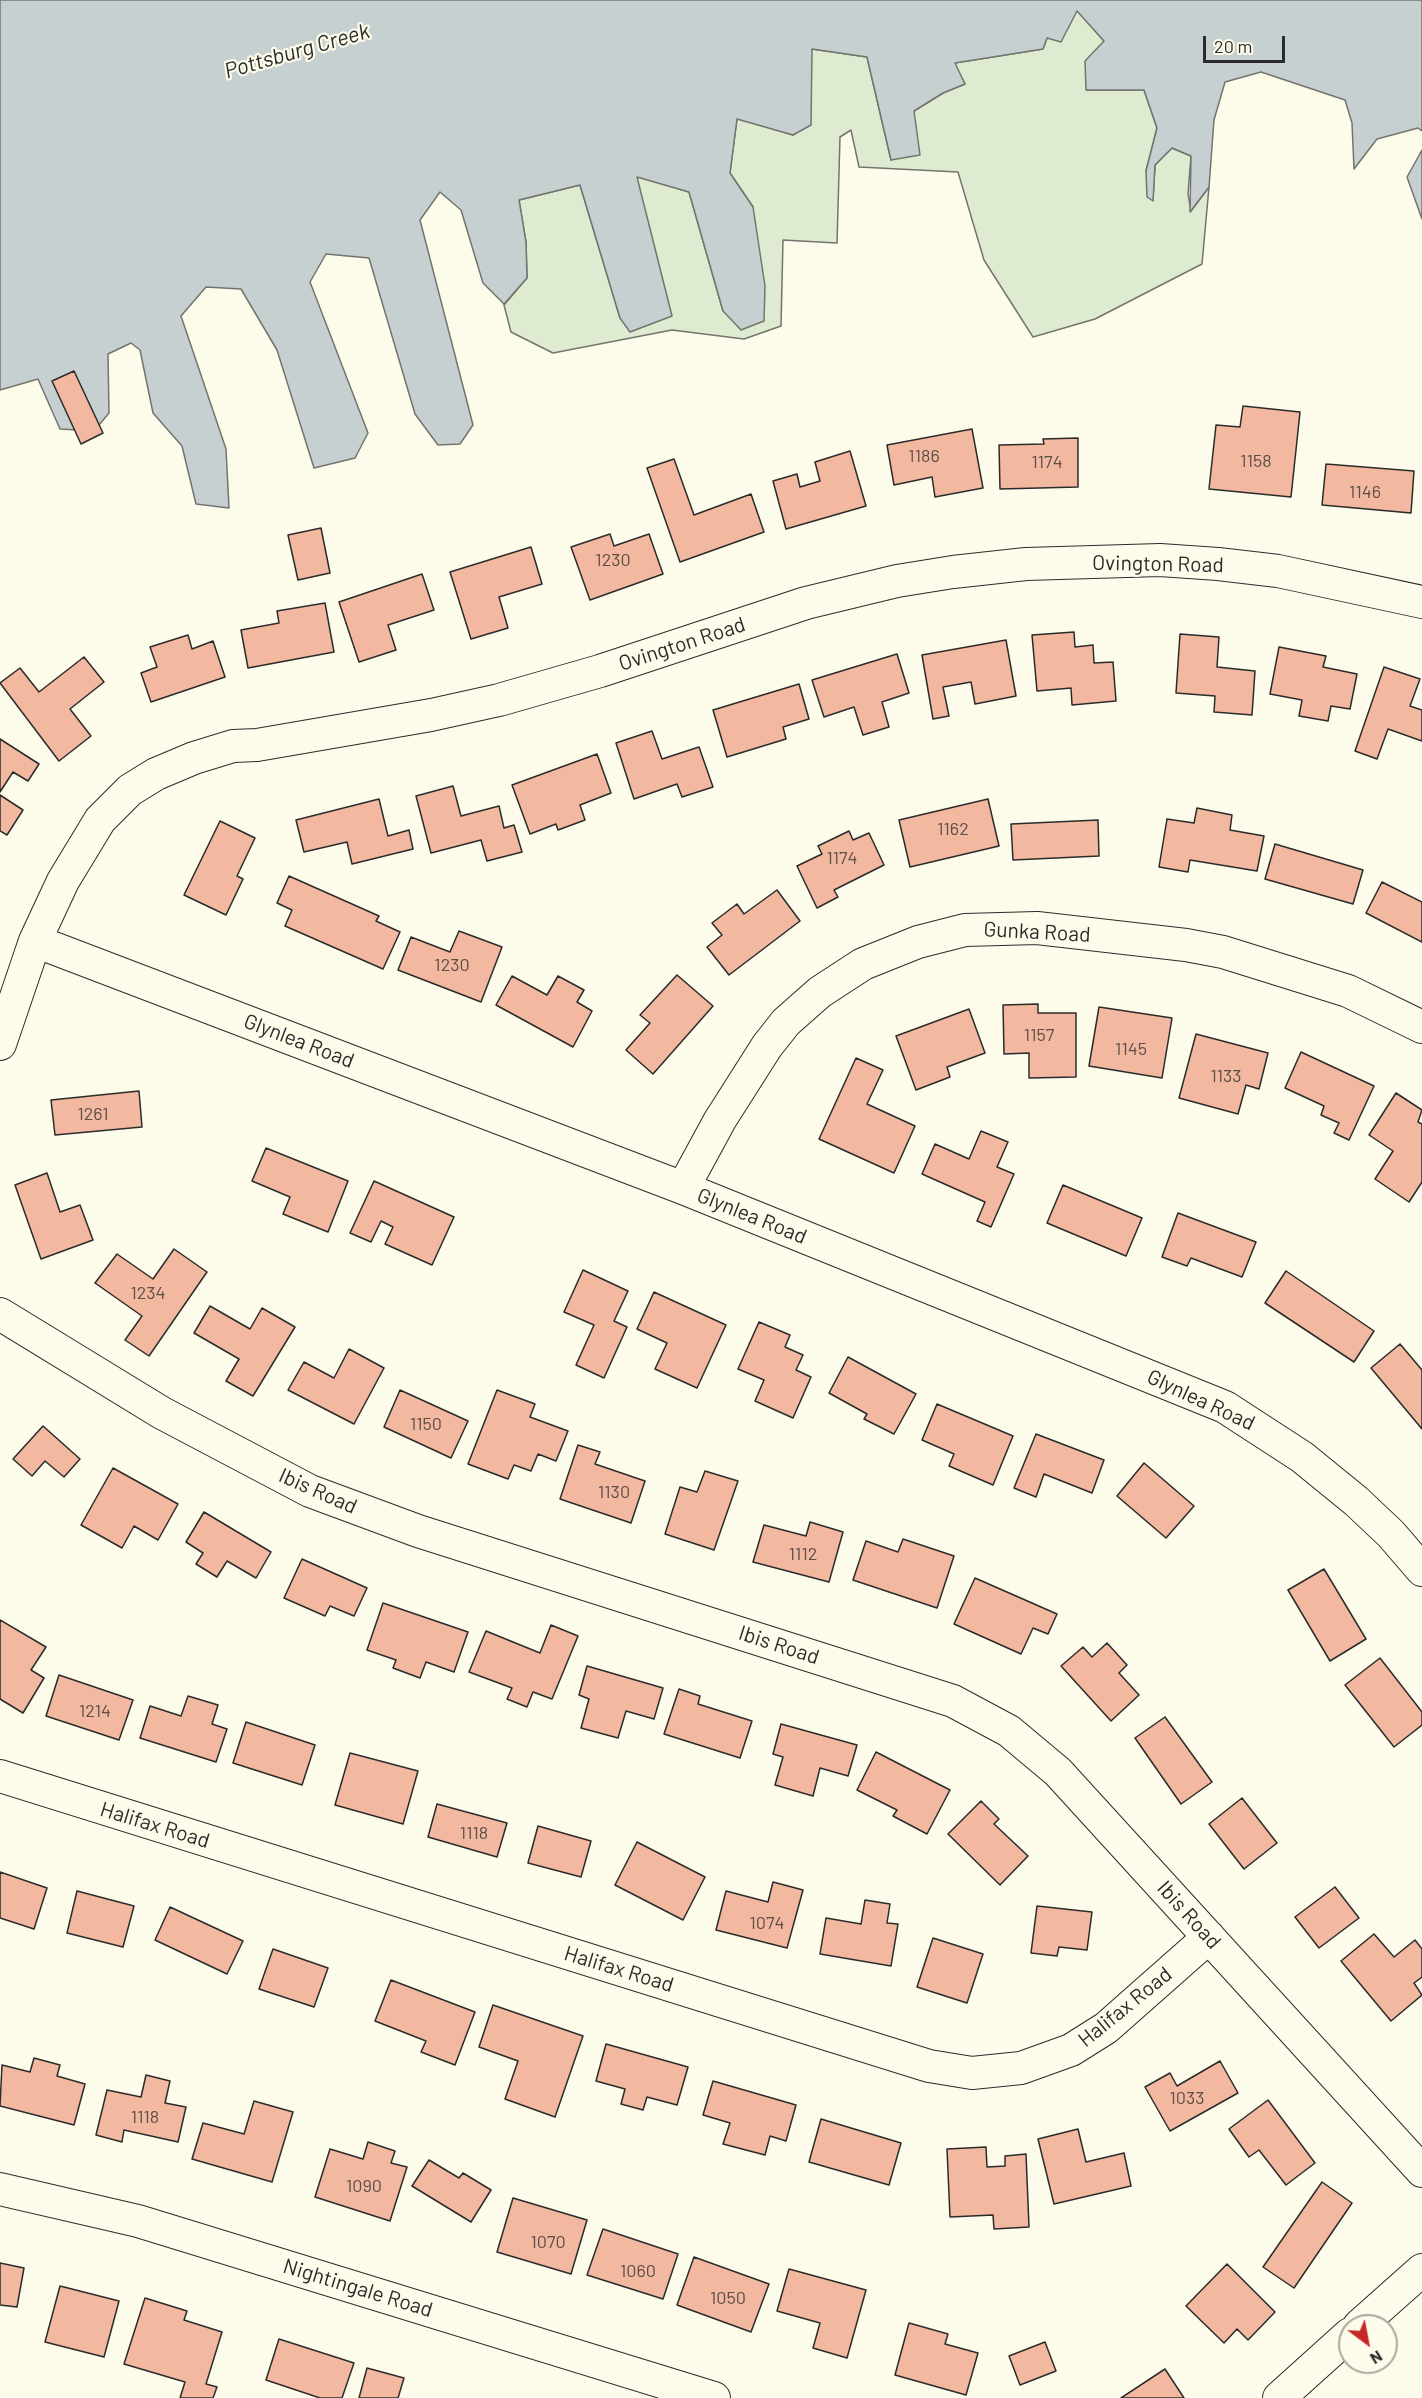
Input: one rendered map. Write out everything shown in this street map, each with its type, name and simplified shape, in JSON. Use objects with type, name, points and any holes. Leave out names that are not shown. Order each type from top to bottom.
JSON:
[{"type":"street","name":"Ovington Road","points":[[35,941],[63,881],[100,820],[130,790],[156,774],[194,758],[233,746],[258,745],[420,717],[499,700],[806,603],[897,581],[953,572],[1026,564],[1160,560],[1278,572],[1422,602]]},
{"type":"street","name":"Gunka Road","points":[[683,1188],[720,1119],[766,1046],[786,1022],[820,992],[863,964],[918,942],[965,930],[1037,928],[1186,945],[1223,952],[1348,991],[1422,1027]]},
{"type":"street","points":[[0,1044],[35,941]]},
{"type":"street","name":"Glynlea Road","points":[[35,941],[683,1188],[1225,1407],[1302,1457],[1356,1501],[1391,1534],[1422,1570]]},
{"type":"street","name":"Ibis Road","points":[[0,1314],[162,1413],[310,1491],[418,1531],[953,1701],[1009,1731],[1058,1772],[1422,2171]]},
{"type":"street","name":"Halifax Road","points":[[0,1776],[929,2066],[972,2073],[1022,2068],[1071,2050],[1106,2028],[1209,1937]]},
{"type":"street","name":"Nightingale Road","points":[[0,2189],[138,2221],[714,2398]]},
{"type":"street","points":[[1372,2314],[1422,2270]]},
{"type":"street","points":[[1279,2398],[1338,2345]]},
{"type":"green space","points":[[1077,10],[1104,41],[1087,90],[1144,90],[1157,128],[1146,171],[1153,200],[1155,165],[1172,148],[1191,156],[1188,194],[1191,211],[1209,187],[1202,264],[1095,319],[1033,337],[984,260],[958,172],[859,167],[851,130],[840,137],[837,243],[783,240],[781,326],[744,339],[672,330],[553,353],[511,332],[504,305],[527,278],[526,242],[519,200],[580,185],[620,318],[637,176],[689,192],[723,311],[753,207],[730,173],[737,118],[793,135],[812,49],[867,57],[891,160],[914,111],[943,93],[965,84],[954,63],[1043,49],[1047,38]]},
{"type":"water","name":"Pottsburg Creek","points":[[0,0],[1422,0],[1422,131],[1418,128],[1377,139],[1354,169],[1352,123],[1345,100],[1261,72],[1225,82],[1214,120],[1209,187],[1190,212],[1191,156],[1172,148],[1155,165],[1153,201],[1147,197],[1146,171],[1157,128],[1144,90],[1086,90],[1085,61],[1104,41],[1077,11],[1061,42],[1047,38],[1043,49],[955,63],[965,84],[943,93],[914,111],[920,155],[891,160],[867,57],[812,49],[811,125],[793,135],[737,119],[730,173],[753,207],[765,286],[764,321],[741,330],[723,311],[689,192],[637,177],[672,316],[630,332],[620,318],[580,185],[519,200],[526,242],[527,278],[504,304],[483,283],[461,210],[440,192],[420,220],[473,425],[460,444],[438,445],[415,414],[369,258],[326,254],[310,282],[368,433],[355,458],[314,468],[277,350],[241,289],[206,287],[181,316],[226,449],[229,508],[196,504],[182,446],[153,413],[140,350],[131,343],[108,354],[109,413],[94,431],[60,429],[38,379],[0,390]]},
{"type":"water","points":[[1422,150],[1422,219],[1407,177]]},
{"type":"building","points":[[74,371],[103,433],[81,444],[52,381]]},
{"type":"building","points":[[1243,406],[1300,412],[1291,497],[1209,489],[1216,425],[1240,427]]},
{"type":"building","points":[[972,429],[983,488],[935,497],[932,477],[894,485],[887,445]]},
{"type":"building","points":[[1078,438],[1078,487],[1000,489],[999,445],[1044,444],[1043,439]]},
{"type":"building","points":[[850,451],[866,506],[786,529],[773,481],[797,474],[800,487],[820,481],[815,462]]},
{"type":"building","points":[[674,459],[694,515],[751,494],[764,532],[680,562],[647,468]]},
{"type":"building","points":[[1326,464],[1414,471],[1411,513],[1322,505]]},
{"type":"building","points":[[321,528],[330,573],[298,580],[288,535]]},
{"type":"building","points":[[610,534],[614,546],[649,534],[663,574],[590,600],[571,547]]},
{"type":"building","points":[[531,547],[542,584],[499,597],[508,628],[471,639],[450,572]]},
{"type":"building","points":[[422,574],[434,610],[388,625],[396,650],[359,662],[339,602]]},
{"type":"building","points":[[325,603],[334,652],[248,668],[241,630],[279,623],[277,611]]},
{"type":"building","points":[[1074,632],[1075,647],[1093,645],[1094,663],[1113,662],[1116,701],[1072,705],[1071,688],[1037,691],[1032,635]]},
{"type":"building","points":[[1180,634],[1219,637],[1217,667],[1255,671],[1252,715],[1214,712],[1215,696],[1176,693]]},
{"type":"building","points":[[188,635],[192,649],[213,641],[225,677],[151,702],[141,673],[157,667],[150,647]]},
{"type":"building","points":[[1006,640],[1016,696],[975,704],[971,682],[943,687],[949,716],[933,719],[922,655]]},
{"type":"building","points":[[1279,647],[1326,656],[1323,667],[1357,674],[1350,709],[1331,706],[1328,721],[1299,716],[1302,700],[1270,694]]},
{"type":"building","points":[[897,654],[909,693],[882,702],[889,727],[863,735],[854,707],[824,717],[812,680]]},
{"type":"building","points":[[84,657],[104,682],[70,709],[91,736],[59,761],[0,683],[20,668],[39,692]]},
{"type":"building","points":[[1384,667],[1420,679],[1410,706],[1422,710],[1422,741],[1388,729],[1377,759],[1355,751]]},
{"type":"building","points":[[799,684],[809,719],[783,727],[786,739],[727,757],[713,710]]},
{"type":"building","points":[[652,731],[662,759],[699,747],[713,787],[682,797],[677,784],[634,799],[616,743]]},
{"type":"building","points":[[0,739],[39,764],[28,781],[13,772],[0,792]]},
{"type":"building","points":[[597,754],[611,793],[580,805],[585,820],[558,830],[556,824],[530,834],[512,785]]},
{"type":"building","points":[[453,786],[461,816],[499,806],[504,828],[514,825],[522,852],[487,861],[481,840],[431,853],[416,796]]},
{"type":"building","points":[[0,795],[23,810],[7,835],[0,831]]},
{"type":"building","points":[[379,799],[388,836],[409,830],[413,849],[352,864],[347,842],[304,852],[296,820]]},
{"type":"building","points":[[988,799],[999,846],[910,867],[899,820]]},
{"type":"building","points":[[1197,808],[1232,815],[1230,830],[1264,836],[1257,871],[1190,860],[1188,872],[1159,867],[1167,819],[1194,823]]},
{"type":"building","points":[[1098,820],[1099,856],[1013,860],[1011,824]]},
{"type":"building","points":[[220,821],[255,838],[237,876],[243,879],[226,915],[184,895]]},
{"type":"building","points":[[849,831],[853,840],[869,833],[884,865],[834,890],[838,897],[817,908],[797,866],[822,854],[818,846]]},
{"type":"building","points":[[1275,844],[1363,870],[1353,904],[1265,879]]},
{"type":"building","points":[[289,876],[379,916],[376,921],[400,932],[383,969],[285,926],[292,910],[277,903]]},
{"type":"building","points":[[1382,882],[1422,902],[1422,942],[1366,913]]},
{"type":"building","points":[[777,890],[800,921],[729,975],[707,947],[722,935],[712,923],[737,904],[744,914]]},
{"type":"building","points":[[459,931],[502,947],[481,1002],[398,970],[411,937],[450,952]]},
{"type":"building","points":[[677,975],[713,1006],[653,1074],[626,1050],[650,1023],[640,1015]]},
{"type":"building","points":[[512,976],[547,995],[558,976],[584,990],[577,1002],[592,1011],[573,1047],[496,1005]]},
{"type":"building","points":[[1038,1004],[1038,1013],[1076,1013],[1076,1077],[1029,1078],[1029,1053],[1004,1054],[1003,1005]]},
{"type":"building","points":[[1099,1007],[1172,1018],[1162,1078],[1089,1066]]},
{"type":"building","points":[[969,1009],[985,1053],[947,1067],[950,1077],[916,1090],[896,1036]]},
{"type":"building","points":[[1196,1034],[1268,1053],[1259,1089],[1246,1085],[1238,1114],[1179,1098]]},
{"type":"building","points":[[1301,1052],[1374,1086],[1349,1140],[1334,1133],[1339,1123],[1321,1115],[1324,1106],[1285,1088]]},
{"type":"building","points":[[856,1058],[883,1070],[867,1104],[915,1126],[894,1173],[819,1139]]},
{"type":"building","points":[[139,1091],[142,1127],[55,1135],[51,1100]]},
{"type":"building","points":[[1396,1093],[1422,1110],[1418,1122],[1422,1124],[1422,1182],[1409,1202],[1375,1179],[1393,1151],[1369,1135]]},
{"type":"building","points":[[981,1131],[1008,1142],[997,1167],[1014,1174],[991,1227],[977,1221],[985,1202],[922,1174],[935,1144],[969,1159]]},
{"type":"building","points":[[266,1148],[348,1181],[328,1232],[283,1214],[290,1197],[252,1181]]},
{"type":"building","points":[[47,1173],[60,1212],[80,1205],[93,1240],[41,1259],[15,1185]]},
{"type":"building","points":[[374,1181],[454,1217],[432,1265],[385,1244],[393,1227],[381,1221],[371,1242],[350,1233]]},
{"type":"building","points":[[1063,1185],[1142,1218],[1126,1256],[1047,1223]]},
{"type":"building","points":[[1178,1213],[1256,1242],[1242,1277],[1191,1258],[1187,1266],[1162,1257]]},
{"type":"building","points":[[174,1249],[207,1272],[149,1356],[125,1340],[142,1316],[95,1283],[117,1254],[153,1279]]},
{"type":"building","points":[[583,1270],[628,1291],[614,1321],[627,1327],[604,1378],[576,1365],[594,1325],[564,1312]]},
{"type":"building","points":[[1286,1271],[1374,1331],[1354,1362],[1265,1303]]},
{"type":"building","points":[[654,1292],[726,1325],[697,1388],[655,1369],[667,1343],[637,1329]]},
{"type":"building","points":[[210,1306],[250,1329],[262,1308],[295,1327],[253,1396],[226,1381],[239,1359],[194,1333]]},
{"type":"building","points":[[759,1322],[790,1335],[785,1347],[803,1355],[796,1370],[811,1377],[793,1418],[755,1401],[764,1380],[738,1369]]},
{"type":"building","points":[[1400,1344],[1422,1370],[1422,1429],[1371,1368]]},
{"type":"building","points":[[349,1349],[384,1368],[354,1424],[288,1390],[304,1362],[334,1378]]},
{"type":"building","points":[[848,1357],[916,1394],[894,1434],[864,1419],[867,1414],[829,1393]]},
{"type":"building","points":[[400,1390],[468,1421],[451,1458],[384,1427]]},
{"type":"building","points":[[497,1390],[535,1404],[530,1417],[568,1431],[556,1461],[538,1454],[531,1471],[514,1465],[508,1479],[468,1464]]},
{"type":"building","points":[[937,1404],[1013,1436],[993,1485],[949,1466],[954,1454],[922,1440]]},
{"type":"building","points":[[43,1426],[80,1459],[64,1477],[45,1461],[32,1476],[13,1459]]},
{"type":"building","points":[[1036,1434],[1104,1460],[1092,1493],[1044,1474],[1036,1497],[1014,1488]]},
{"type":"building","points":[[578,1445],[600,1452],[595,1464],[645,1481],[631,1523],[560,1499]]},
{"type":"building","points":[[1144,1463],[1194,1506],[1166,1538],[1117,1496]]},
{"type":"building","points":[[113,1468],[178,1504],[158,1540],[134,1526],[122,1548],[81,1525]]},
{"type":"building","points":[[705,1471],[738,1481],[714,1550],[665,1534],[680,1487],[697,1492]]},
{"type":"building","points":[[204,1512],[271,1552],[256,1578],[227,1561],[217,1577],[196,1564],[203,1553],[186,1542]]},
{"type":"building","points":[[810,1522],[843,1532],[829,1582],[753,1562],[764,1525],[806,1536]]},
{"type":"building","points":[[903,1539],[954,1556],[937,1608],[853,1580],[866,1541],[898,1552]]},
{"type":"building","points":[[302,1559],[367,1588],[354,1616],[330,1606],[325,1616],[284,1598]]},
{"type":"building","points":[[1324,1569],[1366,1639],[1330,1661],[1288,1590]]},
{"type":"building","points":[[975,1578],[1057,1614],[1048,1634],[1033,1628],[1021,1654],[954,1624]]},
{"type":"building","points":[[383,1603],[468,1632],[454,1672],[426,1662],[420,1678],[393,1668],[396,1660],[367,1650]]},
{"type":"building","points":[[0,1620],[46,1647],[31,1670],[44,1678],[23,1713],[0,1699]]},
{"type":"building","points":[[551,1625],[578,1636],[552,1699],[533,1692],[527,1707],[507,1699],[512,1688],[469,1672],[486,1631],[540,1653]]},
{"type":"building","points":[[1107,1643],[1127,1665],[1119,1673],[1139,1695],[1111,1721],[1061,1666],[1083,1647],[1092,1657]]},
{"type":"building","points":[[1380,1658],[1422,1712],[1422,1725],[1394,1747],[1345,1685]]},
{"type":"building","points":[[587,1666],[663,1688],[654,1719],[626,1711],[618,1738],[581,1728],[589,1699],[579,1695]]},
{"type":"building","points":[[59,1675],[133,1700],[119,1740],[46,1716]]},
{"type":"building","points":[[679,1689],[700,1696],[698,1704],[752,1721],[740,1758],[664,1734]]},
{"type":"building","points":[[188,1696],[218,1705],[212,1724],[227,1729],[216,1762],[140,1738],[150,1706],[181,1716]]},
{"type":"building","points":[[1165,1717],[1212,1782],[1181,1804],[1135,1738]]},
{"type":"building","points":[[246,1722],[315,1745],[302,1785],[233,1763]]},
{"type":"building","points":[[781,1724],[857,1745],[848,1776],[820,1768],[813,1796],[775,1785],[783,1757],[773,1754]]},
{"type":"building","points":[[876,1752],[950,1790],[927,1834],[893,1816],[897,1810],[857,1790]]},
{"type":"building","points":[[350,1753],[418,1771],[403,1824],[335,1805]]},
{"type":"building","points":[[1242,1798],[1277,1843],[1244,1869],[1209,1824]]},
{"type":"building","points":[[981,1801],[999,1819],[994,1824],[1028,1856],[1000,1885],[948,1834]]},
{"type":"building","points":[[437,1804],[507,1823],[497,1857],[428,1837]]},
{"type":"building","points":[[538,1826],[591,1841],[581,1877],[528,1863]]},
{"type":"building","points":[[637,1842],[705,1877],[683,1920],[615,1885]]},
{"type":"building","points":[[0,1872],[47,1888],[34,1929],[0,1918]]},
{"type":"building","points":[[773,1882],[803,1890],[787,1948],[716,1930],[726,1891],[768,1902]]},
{"type":"building","points":[[1335,1887],[1359,1918],[1319,1948],[1295,1917]]},
{"type":"building","points":[[77,1891],[134,1906],[123,1947],[67,1933]]},
{"type":"building","points":[[865,1900],[890,1904],[887,1923],[898,1924],[891,1966],[820,1954],[826,1918],[861,1924]]},
{"type":"building","points":[[1037,1906],[1092,1912],[1087,1950],[1059,1947],[1057,1956],[1031,1953]]},
{"type":"building","points":[[170,1907],[243,1941],[227,1974],[155,1940]]},
{"type":"building","points":[[1374,1934],[1394,1957],[1415,1940],[1422,1949],[1422,1977],[1414,1983],[1422,1995],[1391,2021],[1341,1961]]},
{"type":"building","points":[[933,1938],[983,1954],[967,2003],[917,1987]]},
{"type":"building","points":[[273,1949],[328,1968],[314,2007],[259,1989]]},
{"type":"building","points":[[391,1980],[475,2012],[455,2065],[421,2052],[426,2041],[375,2021]]},
{"type":"building","points":[[493,2005],[583,2036],[555,2117],[505,2099],[518,2061],[479,2047]]},
{"type":"building","points":[[606,2044],[688,2067],[677,2105],[647,2097],[643,2110],[621,2104],[625,2089],[596,2081]]},
{"type":"building","points":[[34,2058],[60,2065],[57,2076],[85,2084],[74,2125],[0,2106],[2,2065],[30,2072]]},
{"type":"building","points":[[1220,2061],[1238,2093],[1170,2131],[1145,2087],[1170,2073],[1177,2086]]},
{"type":"building","points":[[146,2075],[170,2081],[165,2103],[186,2107],[178,2142],[124,2130],[122,2142],[96,2135],[107,2090],[141,2097]]},
{"type":"building","points":[[713,2081],[796,2105],[786,2141],[770,2136],[765,2155],[723,2144],[730,2123],[703,2115]]},
{"type":"building","points":[[1268,2100],[1315,2163],[1286,2185],[1259,2150],[1249,2157],[1229,2129]]},
{"type":"building","points":[[254,2101],[293,2112],[272,2182],[192,2159],[203,2123],[244,2134]]},
{"type":"building","points":[[821,2119],[901,2143],[889,2185],[809,2162]]},
{"type":"building","points":[[1078,2129],[1086,2162],[1124,2153],[1131,2186],[1054,2204],[1038,2139]]},
{"type":"building","points":[[368,2142],[395,2151],[391,2163],[407,2167],[390,2221],[315,2197],[330,2149],[363,2159]]},
{"type":"building","points":[[986,2147],[987,2167],[1005,2166],[1005,2156],[1026,2154],[1029,2227],[994,2229],[993,2215],[950,2217],[947,2149]]},
{"type":"building","points":[[429,2160],[459,2178],[463,2173],[491,2190],[471,2222],[412,2186]]},
{"type":"building","points":[[1322,2182],[1352,2203],[1294,2288],[1263,2267]]},
{"type":"building","points":[[513,2198],[587,2220],[571,2274],[497,2252]]},
{"type":"building","points":[[603,2229],[678,2254],[663,2299],[587,2275]]},
{"type":"building","points":[[694,2257],[769,2284],[751,2332],[677,2305]]},
{"type":"building","points":[[0,2263],[24,2268],[17,2307],[0,2305]]},
{"type":"building","points":[[1227,2264],[1275,2312],[1248,2340],[1237,2329],[1224,2343],[1186,2306]]},
{"type":"building","points":[[789,2269],[866,2290],[847,2358],[813,2348],[820,2323],[777,2311]]},
{"type":"building","points":[[60,2286],[119,2301],[104,2357],[45,2342]]},
{"type":"building","points":[[145,2298],[187,2311],[184,2320],[222,2332],[206,2384],[217,2387],[213,2398],[180,2398],[185,2382],[124,2364]]},
{"type":"building","points":[[909,2323],[948,2334],[945,2344],[978,2353],[966,2395],[895,2375]]},
{"type":"building","points":[[279,2339],[354,2363],[342,2398],[320,2398],[266,2380]]},
{"type":"building","points":[[1045,2342],[1056,2371],[1020,2385],[1009,2356]]},
{"type":"building","points":[[367,2368],[404,2378],[398,2398],[359,2398]]},
{"type":"building","points":[[1165,2369],[1184,2398],[1121,2398]]}]
